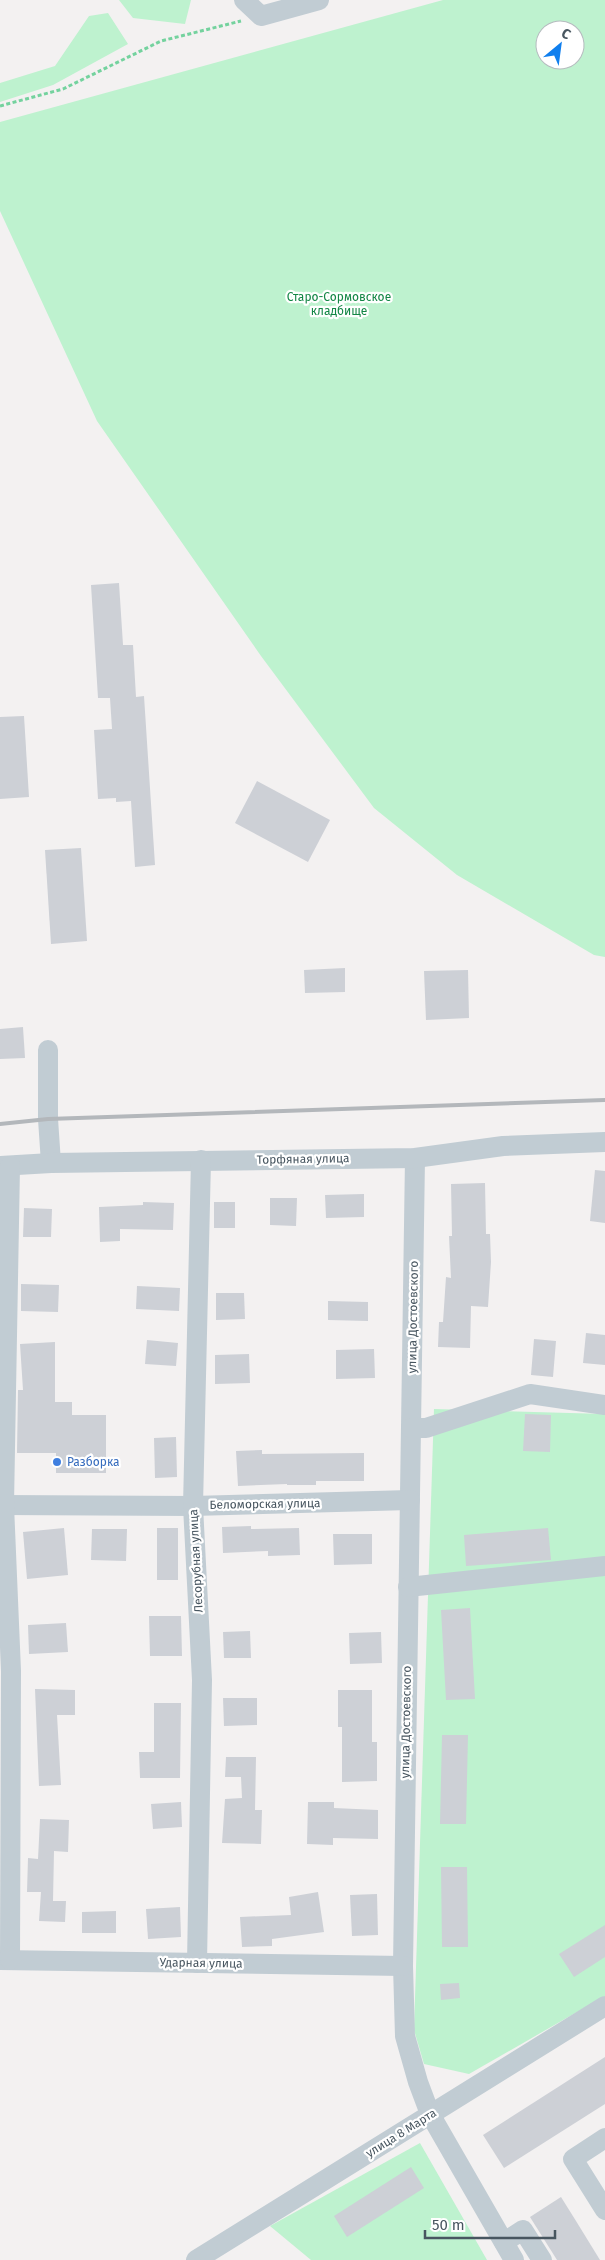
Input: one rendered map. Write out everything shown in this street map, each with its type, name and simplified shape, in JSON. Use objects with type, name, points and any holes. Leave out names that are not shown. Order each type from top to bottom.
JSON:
[{"type":"street","points":[[244,0],[261,16],[319,0]]},
{"type":"street","points":[[48,1050],[48,1119],[51,1163]]},
{"type":"street","name":"Торфяная улица","points":[[5,1166],[51,1163],[201,1160],[415,1158],[503,1146],[605,1142]]},
{"type":"street","name":"улица Достоевского","points":[[415,1158],[403,1966],[406,2036],[418,2082],[430,2114],[514,2260]]},
{"type":"street","name":"Лесорубная улица","points":[[198,1963],[202,1680],[194,1506],[201,1160]]},
{"type":"street","points":[[5,1166],[2,1505],[11,1671],[5,1960]]},
{"type":"street","points":[[411,1428],[426,1428],[530,1394],[605,1405]]},
{"type":"street","name":"Беломорская улица","points":[[2,1505],[194,1506],[410,1500]]},
{"type":"street","points":[[408,1587],[605,1566]]},
{"type":"street","name":"Ударная улица","points":[[5,1960],[403,1966]]},
{"type":"street","name":"улица 8 Марта","points":[[203,2258],[605,2006]]},
{"type":"street","points":[[605,2138],[573,2159],[605,2210]]},
{"type":"street","points":[[504,2242],[523,2230],[542,2260]]},
{"type":"path","points":[[0,106],[63,90],[161,41],[261,16]]},
{"type":"green space","points":[[119,0],[191,0],[185,24],[133,18]]},
{"type":"green space","name":"Старо-Сормовское кладбище","points":[[443,0],[605,0],[605,957],[594,955],[457,875],[374,808],[261,656],[97,421],[0,211],[0,122]]},
{"type":"green space","points":[[108,13],[128,44],[53,85],[0,102],[0,83],[55,66],[89,16]]},
{"type":"green space","points":[[434,1409],[605,1414],[605,1996],[469,2074],[424,2064],[414,2030]]},
{"type":"green space","points":[[420,2143],[487,2260],[311,2260],[270,2226]]},
{"type":"building","points":[[119,583],[123,645],[133,645],[136,697],[144,696],[155,865],[135,867],[131,801],[116,802],[116,798],[98,799],[94,730],[112,729],[110,698],[98,698],[91,585]]},
{"type":"building","points":[[24,716],[29,797],[0,799],[0,717]]},
{"type":"building","points":[[257,781],[330,820],[308,862],[235,823]]},
{"type":"building","points":[[81,848],[87,941],[51,944],[45,850]]},
{"type":"building","points":[[345,968],[345,992],[305,993],[304,970]]},
{"type":"building","points":[[468,970],[469,1018],[426,1020],[424,971]]},
{"type":"building","points":[[23,1027],[25,1058],[0,1059],[0,1029]]},
{"type":"building","points":[[595,1170],[605,1171],[605,1223],[590,1221]]},
{"type":"building","points":[[485,1183],[486,1234],[490,1234],[491,1262],[488,1307],[471,1306],[470,1348],[438,1347],[439,1322],[443,1322],[446,1277],[451,1278],[449,1236],[452,1236],[451,1184]]},
{"type":"building","points":[[364,1194],[364,1217],[326,1218],[325,1195]]},
{"type":"building","points":[[270,1198],[297,1198],[296,1226],[270,1225]]},
{"type":"building","points":[[143,1202],[174,1203],[173,1230],[120,1229],[120,1241],[100,1242],[99,1207],[143,1205]]},
{"type":"building","points":[[214,1202],[235,1202],[235,1228],[214,1228]]},
{"type":"building","points":[[24,1208],[52,1209],[51,1237],[23,1237]]},
{"type":"building","points":[[21,1284],[59,1285],[58,1312],[21,1311]]},
{"type":"building","points":[[137,1286],[180,1288],[179,1311],[136,1309]]},
{"type":"building","points":[[216,1293],[244,1293],[245,1319],[216,1320]]},
{"type":"building","points":[[328,1301],[368,1302],[368,1321],[328,1320]]},
{"type":"building","points":[[586,1333],[605,1335],[605,1365],[583,1363]]},
{"type":"building","points":[[534,1339],[556,1341],[553,1377],[531,1375]]},
{"type":"building","points":[[147,1340],[178,1343],[176,1366],[145,1364]]},
{"type":"building","points":[[55,1342],[55,1402],[72,1402],[72,1415],[106,1415],[106,1473],[56,1473],[56,1453],[17,1453],[18,1390],[23,1390],[20,1344]]},
{"type":"building","points":[[374,1349],[375,1378],[336,1379],[336,1350]]},
{"type":"building","points":[[249,1354],[250,1383],[215,1384],[215,1355]]},
{"type":"building","points":[[525,1414],[551,1415],[550,1452],[523,1451]]},
{"type":"building","points":[[176,1437],[177,1477],[155,1478],[154,1438]]},
{"type":"building","points":[[262,1450],[262,1454],[364,1453],[364,1481],[316,1481],[316,1485],[238,1486],[236,1451]]},
{"type":"building","points":[[251,1526],[251,1529],[299,1528],[300,1555],[268,1556],[268,1551],[223,1553],[222,1527]]},
{"type":"building","points":[[64,1528],[68,1575],[27,1579],[23,1532]]},
{"type":"building","points":[[157,1528],[178,1528],[178,1580],[157,1580]]},
{"type":"building","points":[[548,1528],[551,1560],[466,1566],[464,1535]]},
{"type":"building","points":[[92,1529],[127,1529],[126,1561],[91,1560]]},
{"type":"building","points":[[333,1534],[372,1534],[372,1564],[334,1565]]},
{"type":"building","points":[[470,1608],[475,1699],[446,1700],[441,1610]]},
{"type":"building","points":[[149,1616],[181,1616],[182,1656],[150,1656]]},
{"type":"building","points":[[66,1623],[68,1652],[29,1654],[28,1625]]},
{"type":"building","points":[[250,1631],[251,1658],[224,1658],[223,1632]]},
{"type":"building","points":[[381,1632],[382,1663],[350,1664],[349,1633]]},
{"type":"building","points":[[35,1689],[75,1690],[75,1715],[57,1715],[61,1785],[39,1786]]},
{"type":"building","points":[[338,1690],[372,1690],[372,1742],[377,1742],[377,1781],[342,1782],[342,1727],[338,1727]]},
{"type":"building","points":[[223,1698],[257,1698],[257,1725],[224,1726]]},
{"type":"building","points":[[154,1703],[181,1703],[180,1778],[140,1778],[139,1752],[154,1752]]},
{"type":"building","points":[[442,1735],[468,1735],[466,1824],[440,1824]]},
{"type":"building","points":[[226,1757],[256,1757],[255,1810],[262,1810],[261,1844],[222,1843],[225,1799],[242,1798],[241,1777],[225,1777]]},
{"type":"building","points":[[181,1802],[182,1827],[153,1829],[151,1804]]},
{"type":"building","points":[[308,1802],[334,1802],[334,1808],[378,1810],[378,1839],[333,1838],[333,1845],[307,1844]]},
{"type":"building","points":[[40,1819],[69,1820],[68,1852],[54,1851],[53,1901],[66,1901],[65,1922],[39,1921],[41,1892],[27,1892],[28,1858],[38,1859]]},
{"type":"building","points":[[441,1867],[467,1867],[468,1947],[442,1947]]},
{"type":"building","points":[[318,1892],[324,1932],[272,1939],[272,1946],[242,1947],[240,1917],[291,1915],[289,1897]]},
{"type":"building","points":[[377,1894],[378,1935],[352,1936],[350,1895]]},
{"type":"building","points":[[180,1907],[181,1937],[148,1939],[146,1909]]},
{"type":"building","points":[[116,1911],[116,1933],[82,1933],[82,1912]]},
{"type":"building","points":[[605,1925],[605,1957],[574,1977],[559,1954]]},
{"type":"building","points":[[459,1983],[460,1998],[441,2000],[440,1984]]},
{"type":"building","points":[[605,2057],[605,2104],[504,2168],[483,2135]]},
{"type":"building","points":[[411,2167],[424,2188],[347,2237],[334,2216]]},
{"type":"building","points":[[561,2197],[600,2260],[557,2260],[530,2217]]},
{"type":"railway","points":[[0,1124],[48,1119],[605,1100]]},
{"type":"place","name":"Разборка","points":[[57,1462]]}]
